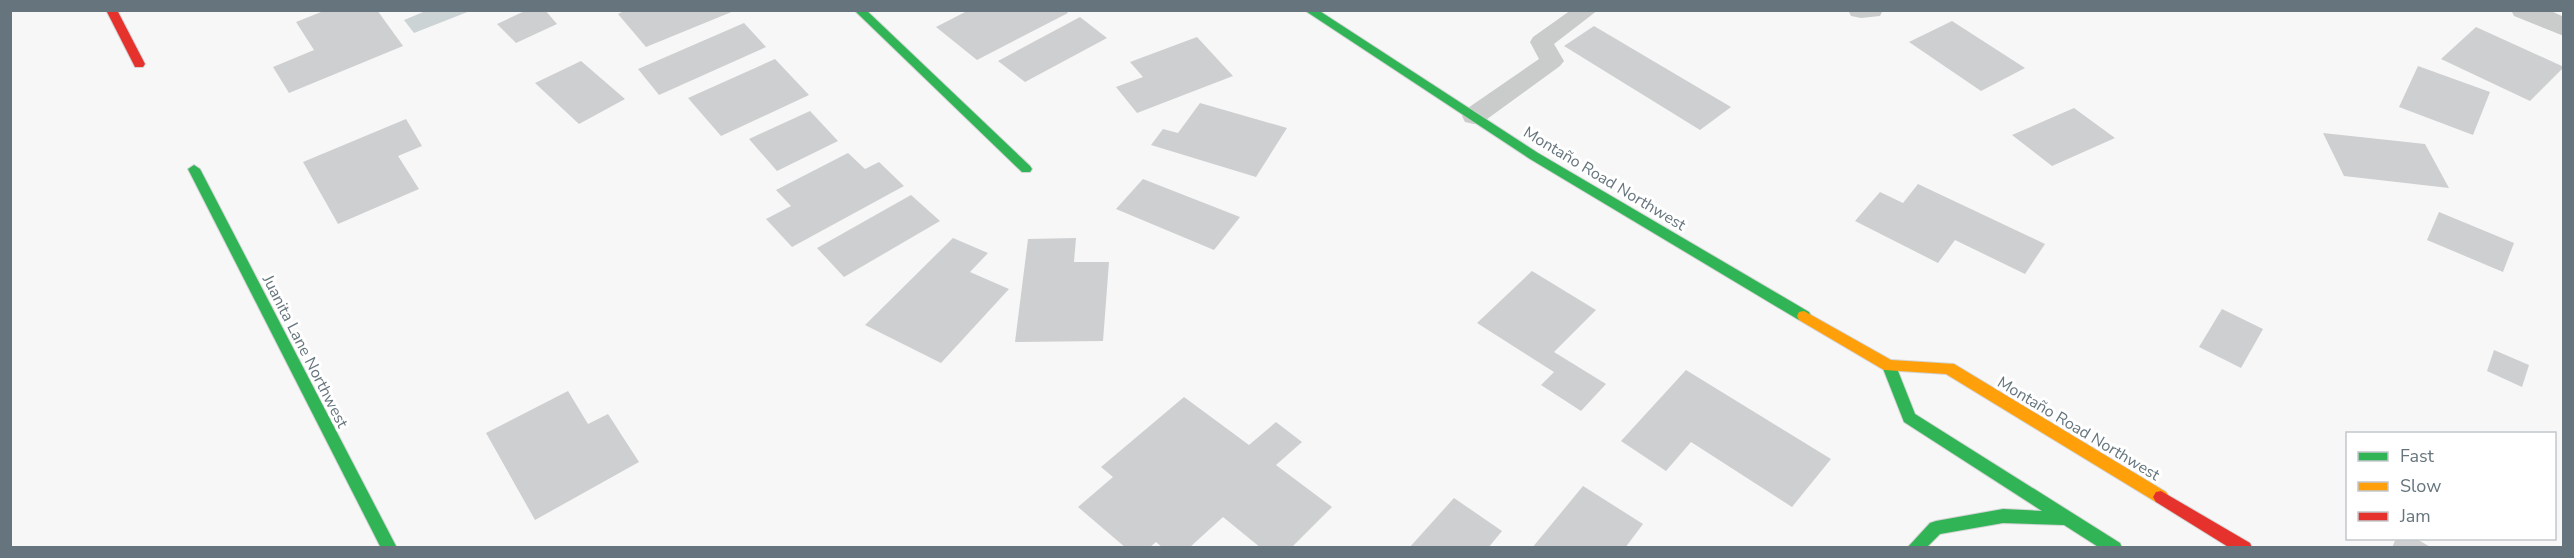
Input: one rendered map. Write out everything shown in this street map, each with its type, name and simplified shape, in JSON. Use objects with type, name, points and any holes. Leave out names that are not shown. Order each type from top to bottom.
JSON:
[{"type":"main road","points":[[111,10],[138,64]]},
{"type":"main road","points":[[859,10],[1026,169]]},
{"type":"main road","name":"Montaño Road Northwest","points":[[1309,10],[1534,156],[1889,366],[1949,368],[2244,548]]},
{"type":"main road","name":"Juanita Lane Northwest","points":[[194,169],[389,548]]},
{"type":"main road","points":[[1889,366],[1909,418],[2114,548]]},
{"type":"main road","points":[[1915,548],[1936,528],[2003,516],[2066,518]]},
{"type":"street","points":[[1861,10],[1870,10]]},
{"type":"street","points":[[2524,10],[2564,27]]},
{"type":"lane","points":[[1474,116],[1552,61],[1541,42],[1587,10]]},
{"type":"shaded area","points":[[428,10],[470,11],[414,33],[404,20]]},
{"type":"building","points":[[326,10],[377,10],[403,46],[289,93],[273,67],[314,50],[296,22]]},
{"type":"building","points":[[527,10],[545,10],[557,24],[516,43],[497,24]]},
{"type":"building","points":[[626,10],[734,11],[646,47],[618,14]]},
{"type":"building","points":[[969,10],[1065,10],[1068,13],[977,60],[936,27]]},
{"type":"building","points":[[1080,17],[1107,38],[1025,82],[998,61]]},
{"type":"building","points":[[1952,21],[2025,68],[1981,91],[1909,42]]},
{"type":"building","points":[[744,23],[766,47],[659,95],[638,69]]},
{"type":"building","points":[[1594,26],[1731,107],[1700,130],[1564,46]]},
{"type":"building","points":[[2476,27],[2564,67],[2530,101],[2441,59]]},
{"type":"building","points":[[1197,37],[1233,76],[1137,113],[1116,87],[1143,77],[1130,62]]},
{"type":"building","points":[[775,59],[809,95],[721,136],[688,98]]},
{"type":"building","points":[[581,61],[625,99],[579,124],[535,83]]},
{"type":"building","points":[[2418,66],[2490,92],[2473,135],[2399,107]]},
{"type":"building","points":[[1200,103],[1287,128],[1256,177],[1151,145],[1163,129],[1178,133]]},
{"type":"building","points":[[2074,108],[2115,138],[2052,166],[2012,135]]},
{"type":"building","points":[[810,111],[838,141],[777,171],[749,139]]},
{"type":"building","points":[[406,119],[422,146],[398,156],[419,189],[338,224],[303,162]]},
{"type":"building","points":[[2323,133],[2425,144],[2449,188],[2344,176]]},
{"type":"building","points":[[848,153],[865,169],[879,162],[904,186],[792,247],[766,219],[791,206],[776,190]]},
{"type":"building","points":[[1143,179],[1240,217],[1214,250],[1116,209]]},
{"type":"building","points":[[1918,184],[2045,244],[2025,274],[1955,240],[1938,263],[1855,221],[1880,192],[1903,203]]},
{"type":"building","points":[[911,195],[940,221],[844,277],[817,248]]},
{"type":"building","points":[[2439,212],[2514,243],[2503,272],[2427,240]]},
{"type":"building","points":[[953,238],[988,253],[970,272],[1009,289],[941,363],[865,325]]},
{"type":"building","points":[[1076,238],[1074,262],[1109,262],[1103,341],[1015,342],[1028,239]]},
{"type":"building","points":[[1532,271],[1596,310],[1554,352],[1606,384],[1581,411],[1541,385],[1554,372],[1477,323]]},
{"type":"building","points":[[2222,309],[2263,329],[2241,368],[2199,347]]},
{"type":"building","points":[[2494,350],[2529,365],[2522,387],[2487,371]]},
{"type":"building","points":[[1686,370],[1831,459],[1792,507],[1691,442],[1666,471],[1621,441]]},
{"type":"building","points":[[568,391],[588,424],[608,414],[639,462],[535,520],[486,433]]},
{"type":"building","points":[[1184,397],[1249,445],[1276,422],[1302,442],[1276,465],[1332,507],[1291,548],[1261,548],[1223,517],[1189,548],[1163,548],[1156,542],[1149,548],[1126,548],[1078,507],[1113,477],[1101,467]]},
{"type":"building","points":[[1583,486],[1643,524],[1625,548],[1532,548]]},
{"type":"building","points":[[1454,498],[1502,531],[1488,548],[1409,548]]},
{"type":"building","points":[[2395,540],[2418,540],[2432,548],[2392,548]]},
{"type":"traffic: fast","points":[[859,10],[1026,169]]},
{"type":"traffic: fast","points":[[1309,10],[1534,156],[1804,316]]},
{"type":"traffic: fast","points":[[194,169],[389,548]]},
{"type":"traffic: fast","points":[[1889,366],[1909,418],[2114,548]]},
{"type":"traffic: fast","points":[[1915,548],[1936,528],[2003,516],[2066,518]]},
{"type":"traffic: slow","points":[[1804,316],[1889,366],[1949,368],[2161,497]]},
{"type":"traffic: jam","points":[[111,10],[139,64]]},
{"type":"traffic: jam","points":[[2161,497],[2244,548]]}]
